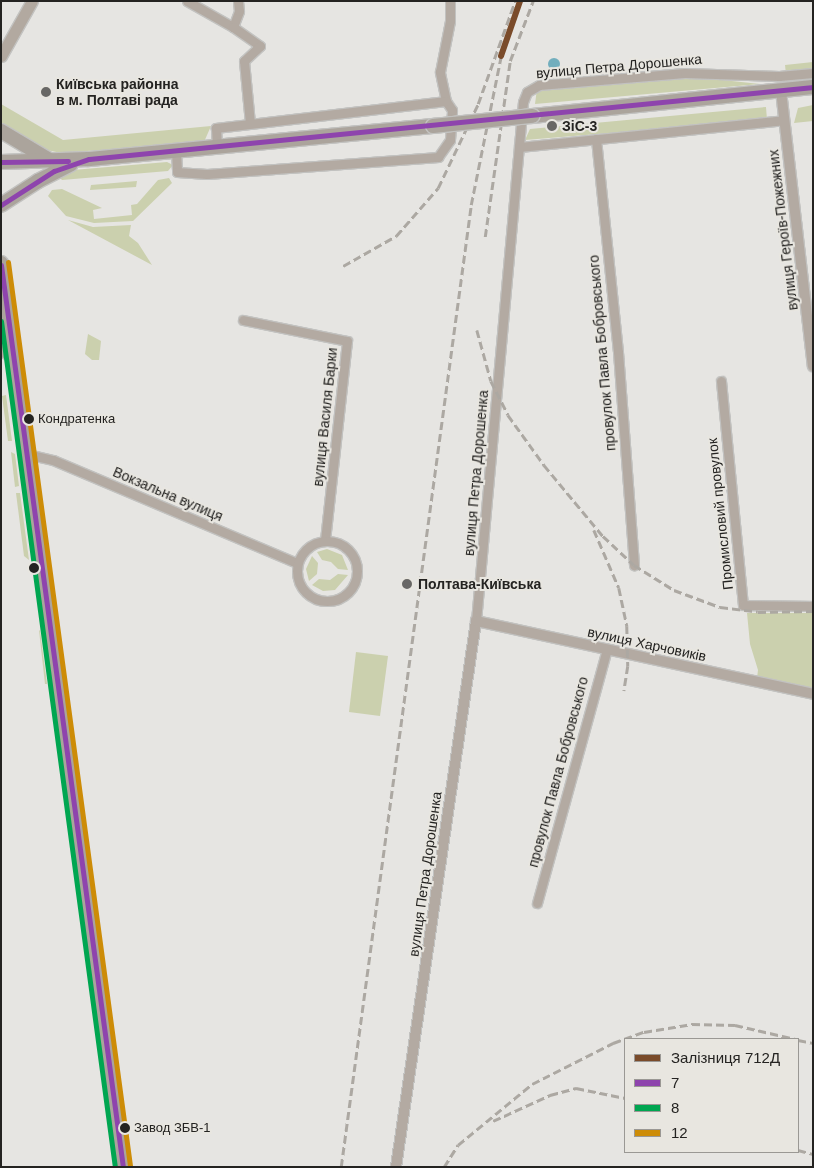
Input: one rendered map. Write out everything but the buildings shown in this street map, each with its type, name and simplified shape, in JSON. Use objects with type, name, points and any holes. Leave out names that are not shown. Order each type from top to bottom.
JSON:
[{"type":"main road","points":[[1,56],[32,1]]},
{"type":"main road","points":[[1,162],[52,162],[89,159],[813,88]]},
{"type":"main road","points":[[1,131],[52,162]]},
{"type":"main road","points":[[1,205],[38,180],[61,168],[89,159]]},
{"type":"main road","points":[[19,162],[38,180]]},
{"type":"main road","points":[[1,263],[7,355],[27,454],[123,1167]]},
{"type":"street","points":[[187,1],[233,27],[260,46],[244,61],[250,124]]},
{"type":"street","points":[[233,27],[239,11],[238,1]]},
{"type":"street","points":[[176,151],[177,172],[207,174],[438,157],[444,153],[450,140],[452,110],[446,101],[440,72],[450,21],[450,1]]},
{"type":"street","name":"вулиця Петра Дорошенка","points":[[396,1167],[476,621],[523,102],[532,87],[684,72],[779,76]]},
{"type":"street","points":[[781,91],[779,76],[813,73]]},
{"type":"street","name":"вулиця Героїв-Пожежних","points":[[781,91],[813,366]]},
{"type":"street","points":[[217,147],[216,128],[446,101]]},
{"type":"street","points":[[519,147],[784,120]]},
{"type":"street","name":"провулок Павла Бобровського","points":[[596,139],[618,352],[634,565]]},
{"type":"street","name":"вулиця Василя Барки","points":[[243,320],[347,341],[325,540]]},
{"type":"street","name":"Промисловий провулок","points":[[721,381],[743,605],[813,606]]},
{"type":"street","name":"Вокзальна вулиця","points":[[27,454],[53,460],[297,563]]},
{"type":"street","points":[[325,540],[343,545],[355,560],[356,580],[346,595],[329,601],[312,598],[298,582],[297,563],[308,547],[325,540]]},
{"type":"street","name":"вулиця Харчовиків","points":[[476,621],[813,694]]},
{"type":"street","name":"провулок Павла Бобровського","points":[[537,903],[607,649]]},
{"type":"green space","points":[[813,62],[813,71],[786,74],[785,65]]},
{"type":"green space","points":[[685,76],[760,84],[535,104],[537,89]]},
{"type":"green space","points":[[1,104],[63,140],[211,126],[204,142],[61,153],[47,150],[1,124]]},
{"type":"green space","points":[[813,105],[813,121],[794,123],[798,108]]},
{"type":"green space","points":[[766,107],[767,120],[525,140],[530,129]]},
{"type":"green space","points":[[167,162],[173,165],[168,171],[62,180],[58,176],[61,171]]},
{"type":"green space","points":[[169,178],[172,183],[133,221],[94,223],[66,216],[48,196],[52,190],[62,189],[102,208],[93,210],[94,219],[132,215],[131,205],[137,204],[158,180]]},
{"type":"green space","points":[[137,181],[136,187],[90,190],[91,185]]},
{"type":"green space","points":[[68,220],[93,227],[131,225],[129,236],[138,243],[152,265]]},
{"type":"green space","points":[[88,334],[101,341],[99,360],[92,360],[85,354]]},
{"type":"green space","points":[[6,395],[12,441],[8,441],[2,396]]},
{"type":"green space","points":[[11,452],[15,454],[19,486],[15,487]]},
{"type":"green space","points":[[16,493],[20,493],[29,560],[24,556]]},
{"type":"green space","points":[[327,549],[342,555],[348,570],[338,569],[331,562],[322,560],[317,552]]},
{"type":"green space","points":[[312,556],[318,563],[317,574],[309,581],[306,569]]},
{"type":"green space","points":[[338,574],[348,575],[335,590],[323,591],[312,585],[319,579],[330,580]]},
{"type":"green space","points":[[747,613],[813,613],[813,688],[757,678],[758,670],[750,644]]},
{"type":"green space","points":[[40,631],[47,684],[45,684]]},
{"type":"green space","points":[[356,652],[388,656],[380,716],[349,712]]},
{"type":"water","points":[[554,58],[560,64],[554,70],[548,64]]},
{"type":"railway","points":[[343,266],[396,236],[438,188],[478,104],[515,1]]},
{"type":"railway","points":[[485,237],[510,61],[533,1]]},
{"type":"railway","points":[[341,1167],[471,205],[501,56]]},
{"type":"railway","points":[[477,330],[491,381],[508,415],[544,465],[603,536],[634,565],[674,590],[720,607],[758,612],[813,611]]},
{"type":"railway","points":[[594,530],[619,588],[627,626],[628,666],[624,691]]},
{"type":"railway","points":[[627,1038],[644,1032],[692,1024],[735,1025],[791,1038]]},
{"type":"railway","points":[[444,1167],[458,1145],[532,1084],[624,1039]]},
{"type":"railway","points":[[799,1040],[813,1043]]},
{"type":"railway","points":[[493,1121],[550,1095],[576,1088],[624,1098]]},
{"type":"railway","points":[[799,1150],[813,1154]]},
{"type":"rail line","name":"712Д","points":[[501,56],[520,1]]},
{"type":"transit line","name":"7","points":[[1,205],[54,171],[89,159],[813,87]]},
{"type":"transit line","name":"7","points":[[1,162],[68,161]]},
{"type":"transit line","name":"12","points":[[8,262],[130,1166]]},
{"type":"transit line","name":"7","points":[[1,265],[123,1167]]},
{"type":"transit line","name":"8","points":[[1,321],[115,1167]]},
{"type":"place","name":"Київська районна в м. Полтаві рада","points":[[46,92]]},
{"type":"place","name":"ЗіС-3","points":[[552,126]]},
{"type":"place","name":"Кондратенка","points":[[29,419]]},
{"type":"place","name":"Полтава-Київська","points":[[407,584]]},
{"type":"place","name":"Завод ЗБВ-1","points":[[125,1128]]}]
